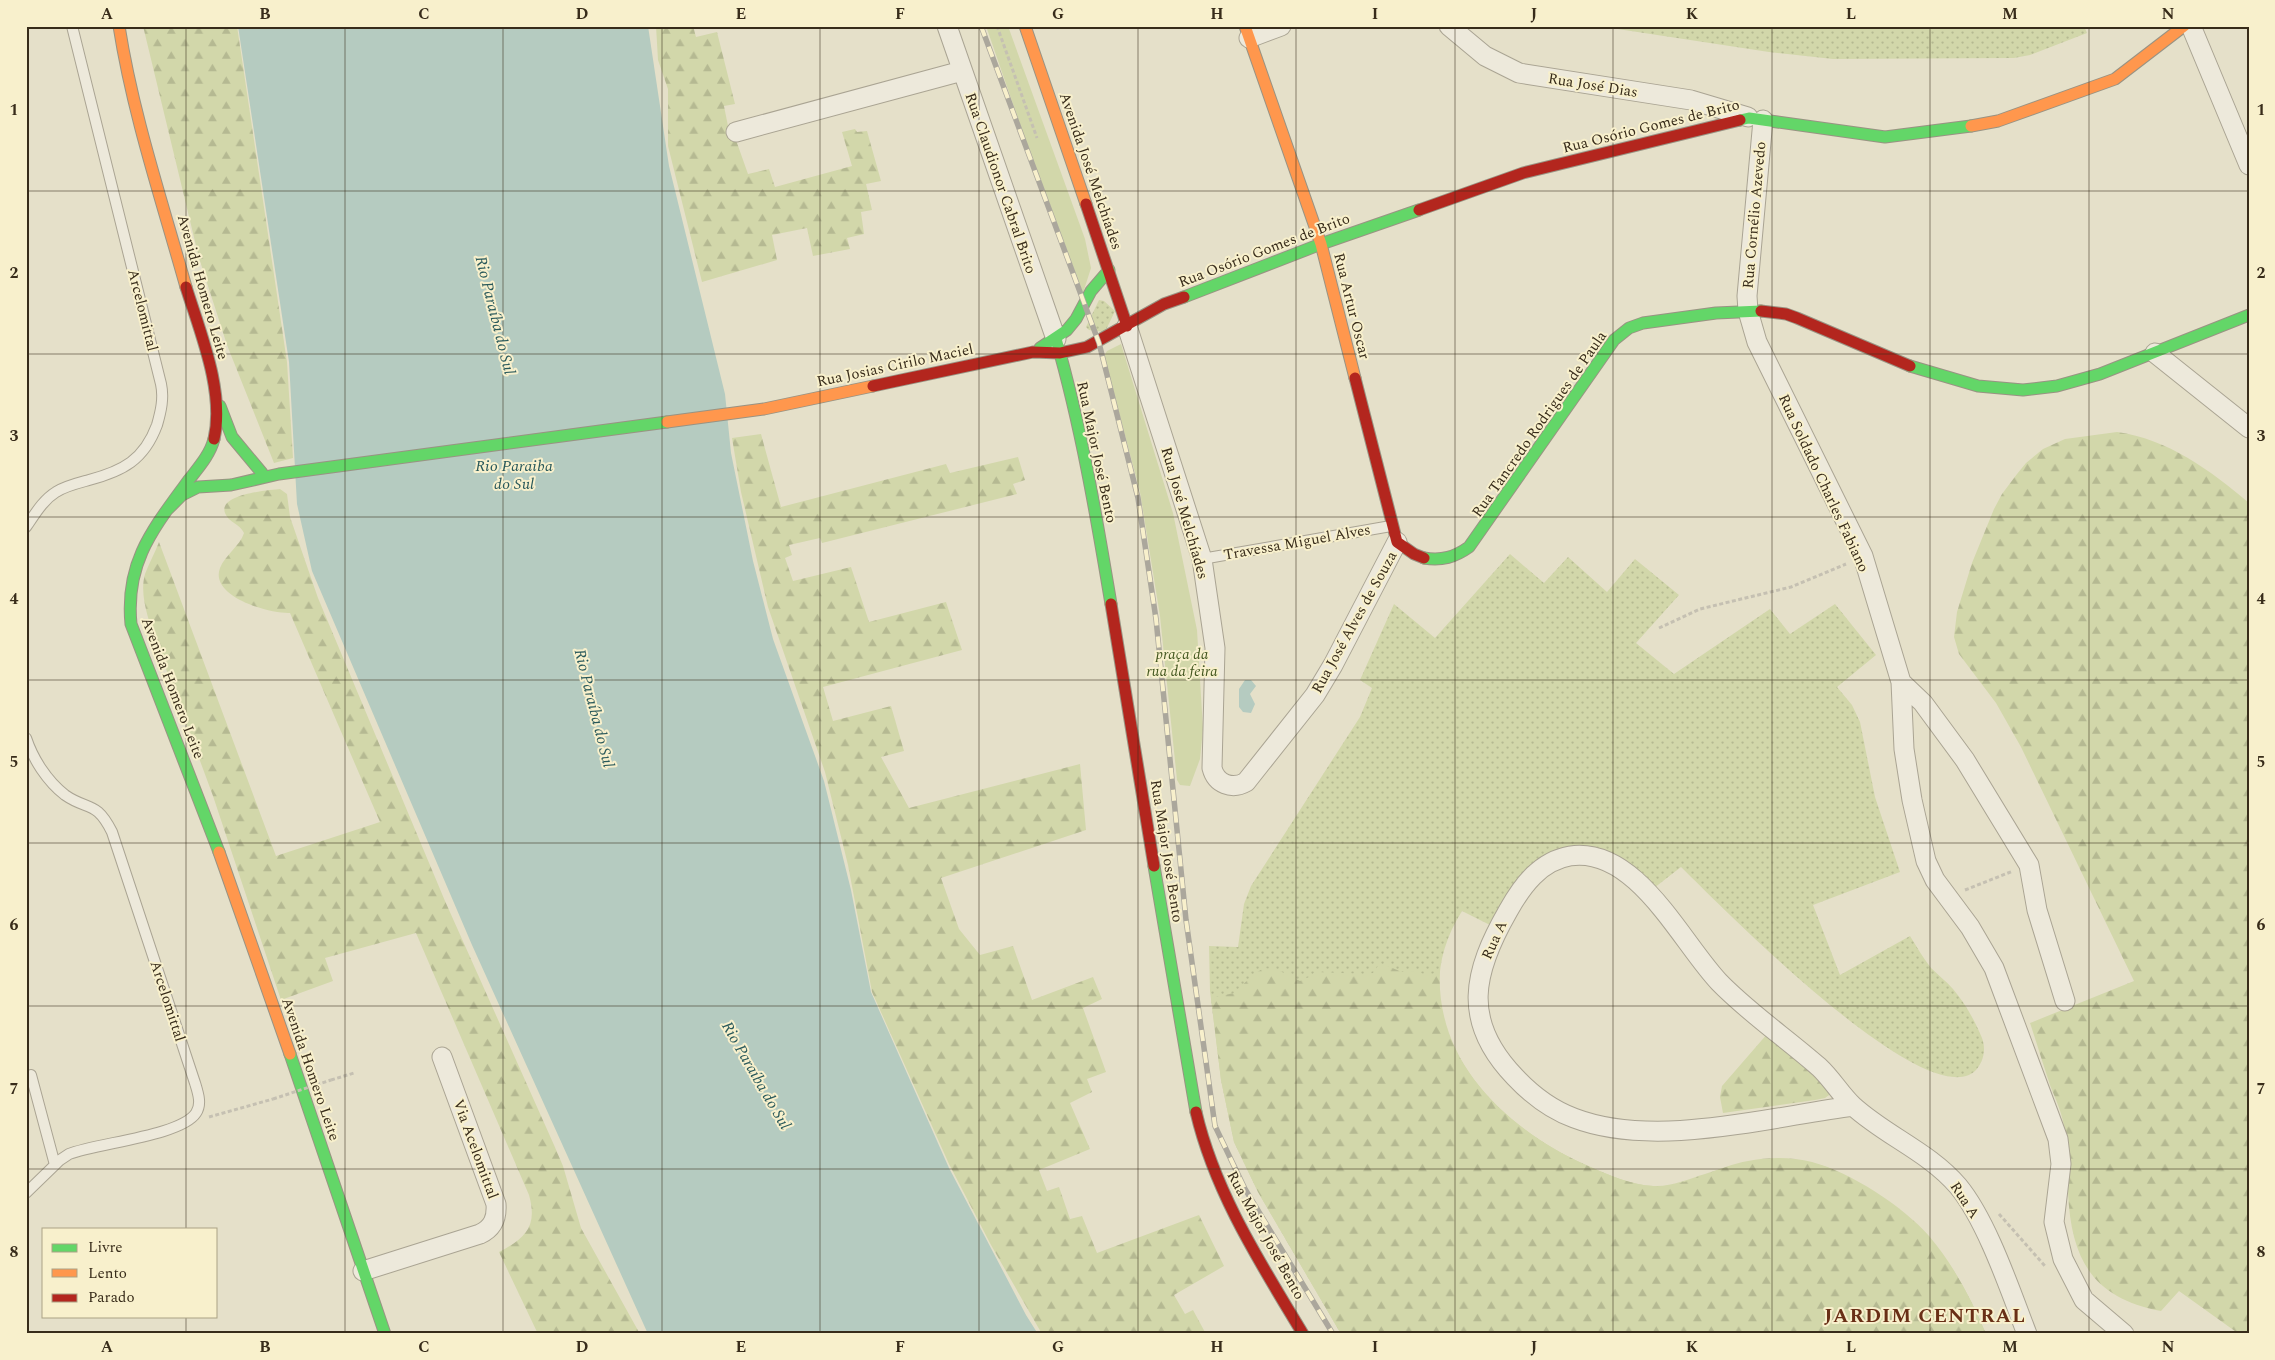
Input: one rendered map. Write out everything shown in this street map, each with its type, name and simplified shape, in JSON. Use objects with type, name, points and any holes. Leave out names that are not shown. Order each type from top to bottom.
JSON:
[{"type":"street","name":"Avenida Homero Leite","points":[[120,26],[126,65],[146,148],[214,378],[215,435],[208,452],[197,470],[167,510],[133,569],[128,594],[131,624],[207,819],[264,976],[385,1334]]},
{"type":"street","name":"Rua Claudionor Cabral Brito","points":[[947,26],[1058,346]]},
{"type":"street","name":"Avenida José Melchíades","points":[[1025,26],[1127,326]]},
{"type":"street","points":[[1247,32],[1281,26]]},
{"type":"street","name":"Rua José Dias","points":[[1449,26],[1485,56],[1519,73],[1691,100],[1756,119]]},
{"type":"street","name":"Rua Osório Gomes de Brito","points":[[1127,326],[1164,304],[1321,244],[1523,173],[1756,119],[1816,129],[1885,137],[1941,131],[1998,121],[2115,79],[2184,26]]},
{"type":"street","points":[[2191,26],[2249,165]]},
{"type":"street","name":"Rua Artur Oscar","points":[[1247,32],[1321,244],[1395,534]]},
{"type":"street","points":[[736,132],[962,71]]},
{"type":"street","name":"Rua Cornélio Azevedo","points":[[1748,311],[1756,119]]},
{"type":"street","name":"Rua Josias Cirilo Maciel","points":[[1058,346],[1076,319],[1091,291],[1109,270]]},
{"type":"street","name":"Rua Tancredo Rodrigues de Paula","points":[[1395,534],[1419,558],[1434,560],[1454,557],[1469,547],[1614,340],[1629,328],[1643,323],[1748,311],[1770,311],[1786,314],[1870,351],[1966,383],[1997,388],[2046,388],[2089,378],[2249,315]]},
{"type":"street","name":"Rua Soldado Charles Fabiano","points":[[1748,311],[1757,342],[1863,556],[1901,682],[1923,704],[1965,760],[2029,865],[2037,910],[2065,1001]]},
{"type":"street","name":"Rua Josias Cirilo Maciel","points":[[278,474],[764,409],[1058,346],[1076,351],[1098,343],[1127,326]]},
{"type":"street","name":"Rua José Melchíades","points":[[1127,326],[1202,559],[1215,648],[1212,772],[1221,782],[1233,786],[1246,782],[1254,772]]},
{"type":"street","name":"Rua Major José Bento","points":[[1058,346],[1070,388],[1091,486],[1196,1114],[1204,1144],[1228,1201],[1303,1334]]},
{"type":"street","points":[[2155,353],[2249,428]]},
{"type":"street","points":[[214,378],[221,412],[232,437],[262,473]]},
{"type":"street","points":[[208,452],[221,453]]},
{"type":"street","points":[[240,464],[250,471],[278,474]]},
{"type":"street","points":[[197,470],[201,475],[212,481],[231,485]]},
{"type":"street","points":[[167,510],[190,490],[208,486],[231,485],[278,474]]},
{"type":"street","name":"Rua José Alves de Souza","points":[[1254,772],[1315,695],[1333,665],[1395,534]]},
{"type":"street","points":[[1901,682],[1904,749],[1912,800],[1926,861],[1946,898],[1970,927],[1994,968],[2058,1139],[2061,1164],[2054,1222],[2067,1271],[2084,1300],[2124,1334]]},
{"type":"street","name":"Rua A","points":[[1853,1106],[1712,1127],[1669,1130],[1602,1127],[1564,1114],[1529,1090],[1510,1072],[1489,1043],[1480,1025],[1478,1003],[1479,980],[1492,941],[1526,884],[1550,862],[1578,856],[1589,856],[1614,865],[1633,879],[1653,899],[1718,980],[1822,1070],[1853,1106],[1935,1164],[1957,1185],[1972,1207],[1992,1247],[2027,1334]]},
{"type":"street","name":"Via Acelomittal","points":[[363,1271],[480,1234],[490,1228],[495,1220],[496,1204],[442,1057]]},
{"type":"lane","name":"Arcelomittal","points":[[26,527],[38,508],[56,492],[122,469],[136,460],[143,452],[154,432],[163,400],[154,355],[72,26]]},
{"type":"lane","name":"Travessa Miguel Alves","points":[[1202,559],[1395,534]]},
{"type":"lane","name":"Arcelomittal","points":[[26,738],[32,754],[52,783],[68,797],[99,812],[112,832],[198,1093],[199,1104],[195,1114],[172,1128],[64,1156],[26,1193]]},
{"type":"lane","points":[[30,1075],[54,1165]]},
{"type":"path","points":[[1659,628],[1700,609],[1775,591],[1807,581],[1863,556]]},
{"type":"path","points":[[1946,898],[2029,865]]},
{"type":"path","points":[[172,1128],[354,1073]]},
{"type":"path","points":[[1993,1207],[2046,1268]]},
{"type":"green space","points":[[143,26],[237,26],[287,362],[293,458],[274,463],[227,345],[199,258]]},
{"type":"green space","points":[[656,26],[693,26],[696,37],[717,32],[735,104],[724,106],[728,126],[731,126],[748,174],[769,169],[775,187],[852,166],[842,132],[855,129],[857,132],[867,131],[881,181],[866,184],[872,210],[861,212],[864,234],[847,238],[850,249],[813,256],[807,228],[772,235],[777,260],[702,282],[668,146],[668,89],[658,60]]},
{"type":"green space","points":[[986,26],[1008,26],[1085,239],[1091,268],[1083,293],[1023,133]]},
{"type":"green space","points":[[1598,26],[2084,26],[2087,33],[2030,55],[2014,58],[1833,59],[1769,52]]},
{"type":"green space","points":[[1099,300],[1104,301],[1115,311],[1105,332],[1089,330],[1086,327]]},
{"type":"green space","name":"praça da rua da feira","points":[[1121,344],[1173,513],[1197,630],[1203,729],[1200,759],[1190,786],[1180,785],[1177,780],[1160,616],[1140,492],[1104,356],[1107,351]]},
{"type":"green space","points":[[2117,432],[2154,441],[2188,458],[2219,479],[2249,503],[2249,1334],[2239,1334],[2179,1291],[2161,1311],[2137,1305],[2118,1296],[2102,1285],[2090,1272],[2081,1256],[2074,1237],[2070,1216],[2067,1147],[2064,1126],[2030,1023],[2134,981],[2021,747],[1996,703],[1959,654],[1954,637],[1957,612],[1972,563],[1994,509],[2002,494],[2017,474],[2026,463],[2043,449],[2065,439]]},
{"type":"green space","points":[[761,434],[781,507],[946,464],[950,473],[1018,457],[1025,480],[1013,484],[1017,494],[822,543],[820,538],[789,545],[792,555],[785,558],[793,581],[851,567],[869,622],[946,602],[962,650],[823,687],[833,721],[891,706],[904,751],[881,757],[909,808],[1080,764],[1086,830],[941,878],[959,929],[980,955],[1013,946],[1032,1000],[1093,977],[1102,999],[1083,1008],[1106,1072],[1087,1079],[1092,1092],[1070,1103],[1090,1149],[1039,1170],[1047,1191],[1059,1187],[1070,1219],[1082,1216],[1097,1253],[1199,1215],[1224,1266],[1174,1295],[1185,1314],[1193,1310],[1206,1334],[1042,1334],[991,1245],[949,1164],[872,992],[848,865],[825,772],[768,607],[741,492],[732,438]]},
{"type":"green space","points":[[280,489],[287,494],[290,517],[318,598],[445,901],[563,1166],[581,1228],[640,1334],[538,1334],[499,1252],[516,1242],[527,1230],[532,1215],[529,1195],[416,933],[325,958],[333,981],[281,1000],[213,796],[155,639],[143,590],[145,574],[159,542],[276,856],[380,822],[290,613],[281,613],[243,602],[223,587],[219,578],[222,563],[244,533],[225,513],[225,507],[229,501],[246,494]]},
{"type":"green space","points":[[1510,554],[1544,583],[1568,557],[1607,592],[1635,559],[1679,595],[1636,643],[1674,674],[1770,609],[1790,634],[1835,604],[1876,655],[1837,687],[1852,705],[1860,722],[1875,797],[1900,872],[1813,905],[1840,975],[1910,936],[1931,968],[1953,989],[1966,1006],[1982,1038],[1984,1051],[1981,1063],[1976,1070],[1951,1077],[1915,1064],[1871,1037],[1824,1000],[1778,960],[1681,867],[1654,888],[1561,849],[1539,858],[1490,925],[1462,911],[1444,951],[1439,989],[1446,1027],[1462,1062],[1486,1093],[1515,1122],[1548,1145],[1584,1164],[1627,1181],[1654,1186],[1667,1185],[1733,1165],[1776,1159],[1806,1161],[1824,1166],[1853,1180],[1878,1194],[1899,1210],[1918,1226],[1934,1244],[1962,1285],[1986,1334],[1341,1334],[1258,1192],[1234,1142],[1221,1080],[1210,991],[1209,946],[1238,947],[1244,904],[1251,886],[1360,717],[1372,688],[1360,680],[1394,604],[1435,638]]},
{"type":"green space","points":[[1385,965],[1402,972],[1413,971],[1428,975],[1435,973],[1440,968],[1441,1002],[1449,1034],[1463,1063],[1482,1089],[1504,1113],[1558,1151],[1588,1166],[1628,1182],[1653,1186],[1677,1184],[1725,1167],[1764,1159],[1788,1158],[1804,1160],[1827,1167],[1859,1182],[1891,1202],[1929,1236],[1946,1258],[1961,1283],[1975,1308],[1986,1334],[1341,1334],[1258,1192],[1234,1142],[1221,1080],[1211,998],[1234,993],[1254,974],[1264,968],[1278,970],[1300,981],[1315,972],[1367,974],[1373,973],[1378,966]]},
{"type":"green space","points":[[1768,1033],[1831,1083],[1832,1093],[1825,1098],[1815,1100],[1723,1113],[1720,1097],[1722,1086]]},
{"type":"water","name":"Rio Paraiba do Sul","points":[[238,26],[648,26],[669,166],[725,394],[731,453],[753,561],[773,639],[824,781],[851,890],[871,992],[949,1168],[1026,1315],[1038,1334],[648,1334],[472,945],[312,571],[297,504],[289,362]]},
{"type":"water","points":[[1245,680],[1251,680],[1256,686],[1250,694],[1255,704],[1251,713],[1243,712],[1239,707],[1239,689]]},
{"type":"railway","points":[[981,26],[1099,343],[1138,498],[1156,619],[1186,920],[1215,1126],[1245,1189],[1333,1334]]},
{"type":"traffic: fast","points":[[1740,120],[1749,118],[1885,137],[1971,126]]},
{"type":"traffic: fast","points":[[1184,297],[1321,244],[1419,210]]},
{"type":"traffic: fast","points":[[1040,348],[1067,330],[1076,319],[1091,291],[1109,270]]},
{"type":"traffic: fast","points":[[1424,558],[1437,559],[1448,557],[1469,547],[1614,340],[1629,328],[1643,323],[1716,313],[1761,311]]},
{"type":"traffic: fast","points":[[1910,366],[1978,386],[2023,390],[2057,386],[2100,374],[2249,315]]},
{"type":"traffic: fast","points":[[1056,339],[1094,504],[1111,604]]},
{"type":"traffic: fast","points":[[220,406],[232,437],[262,473]]},
{"type":"traffic: fast","points":[[167,510],[182,495],[198,487],[231,485],[279,474],[667,422]]},
{"type":"traffic: fast","points":[[214,439],[207,456],[163,515],[144,547],[132,582],[130,602],[131,624],[219,852]]},
{"type":"traffic: fast","points":[[1154,866],[1196,1112]]},
{"type":"traffic: fast","points":[[290,1054],[385,1334]]},
{"type":"traffic: slow","points":[[119,26],[140,125],[186,287]]},
{"type":"traffic: slow","points":[[1025,26],[1086,204]]},
{"type":"traffic: slow","points":[[1245,26],[1321,244],[1355,378]]},
{"type":"traffic: slow","points":[[1971,126],[1998,121],[2115,79],[2184,26]]},
{"type":"traffic: slow","points":[[667,422],[764,409],[873,386]]},
{"type":"traffic: slow","points":[[219,852],[290,1054]]},
{"type":"traffic: jam","points":[[1419,210],[1523,173],[1740,120]]},
{"type":"traffic: jam","points":[[1086,204],[1127,326]]},
{"type":"traffic: jam","points":[[186,287],[204,342],[214,382],[217,421],[214,439]]},
{"type":"traffic: jam","points":[[873,386],[1033,352],[1060,353],[1087,347],[1164,304],[1184,297]]},
{"type":"traffic: jam","points":[[1761,311],[1786,314],[1797,318],[1910,366]]},
{"type":"traffic: jam","points":[[1355,378],[1397,542],[1414,554],[1424,558]]},
{"type":"traffic: jam","points":[[1111,604],[1154,866]]},
{"type":"traffic: jam","points":[[1196,1112],[1204,1142],[1227,1199],[1256,1254],[1303,1334]]},
{"type":"district","name":"JARDIM CENTRAL","points":[[1925,1315]]},
{"type":"water label","name":"Rio Paraíba do Sul","points":[[496,315]]},
{"type":"water label","name":"Rio Paraíba do Sul","points":[[595,708]]},
{"type":"water label","name":"Rio Paraíba do Sul","points":[[757,1075]]}]
